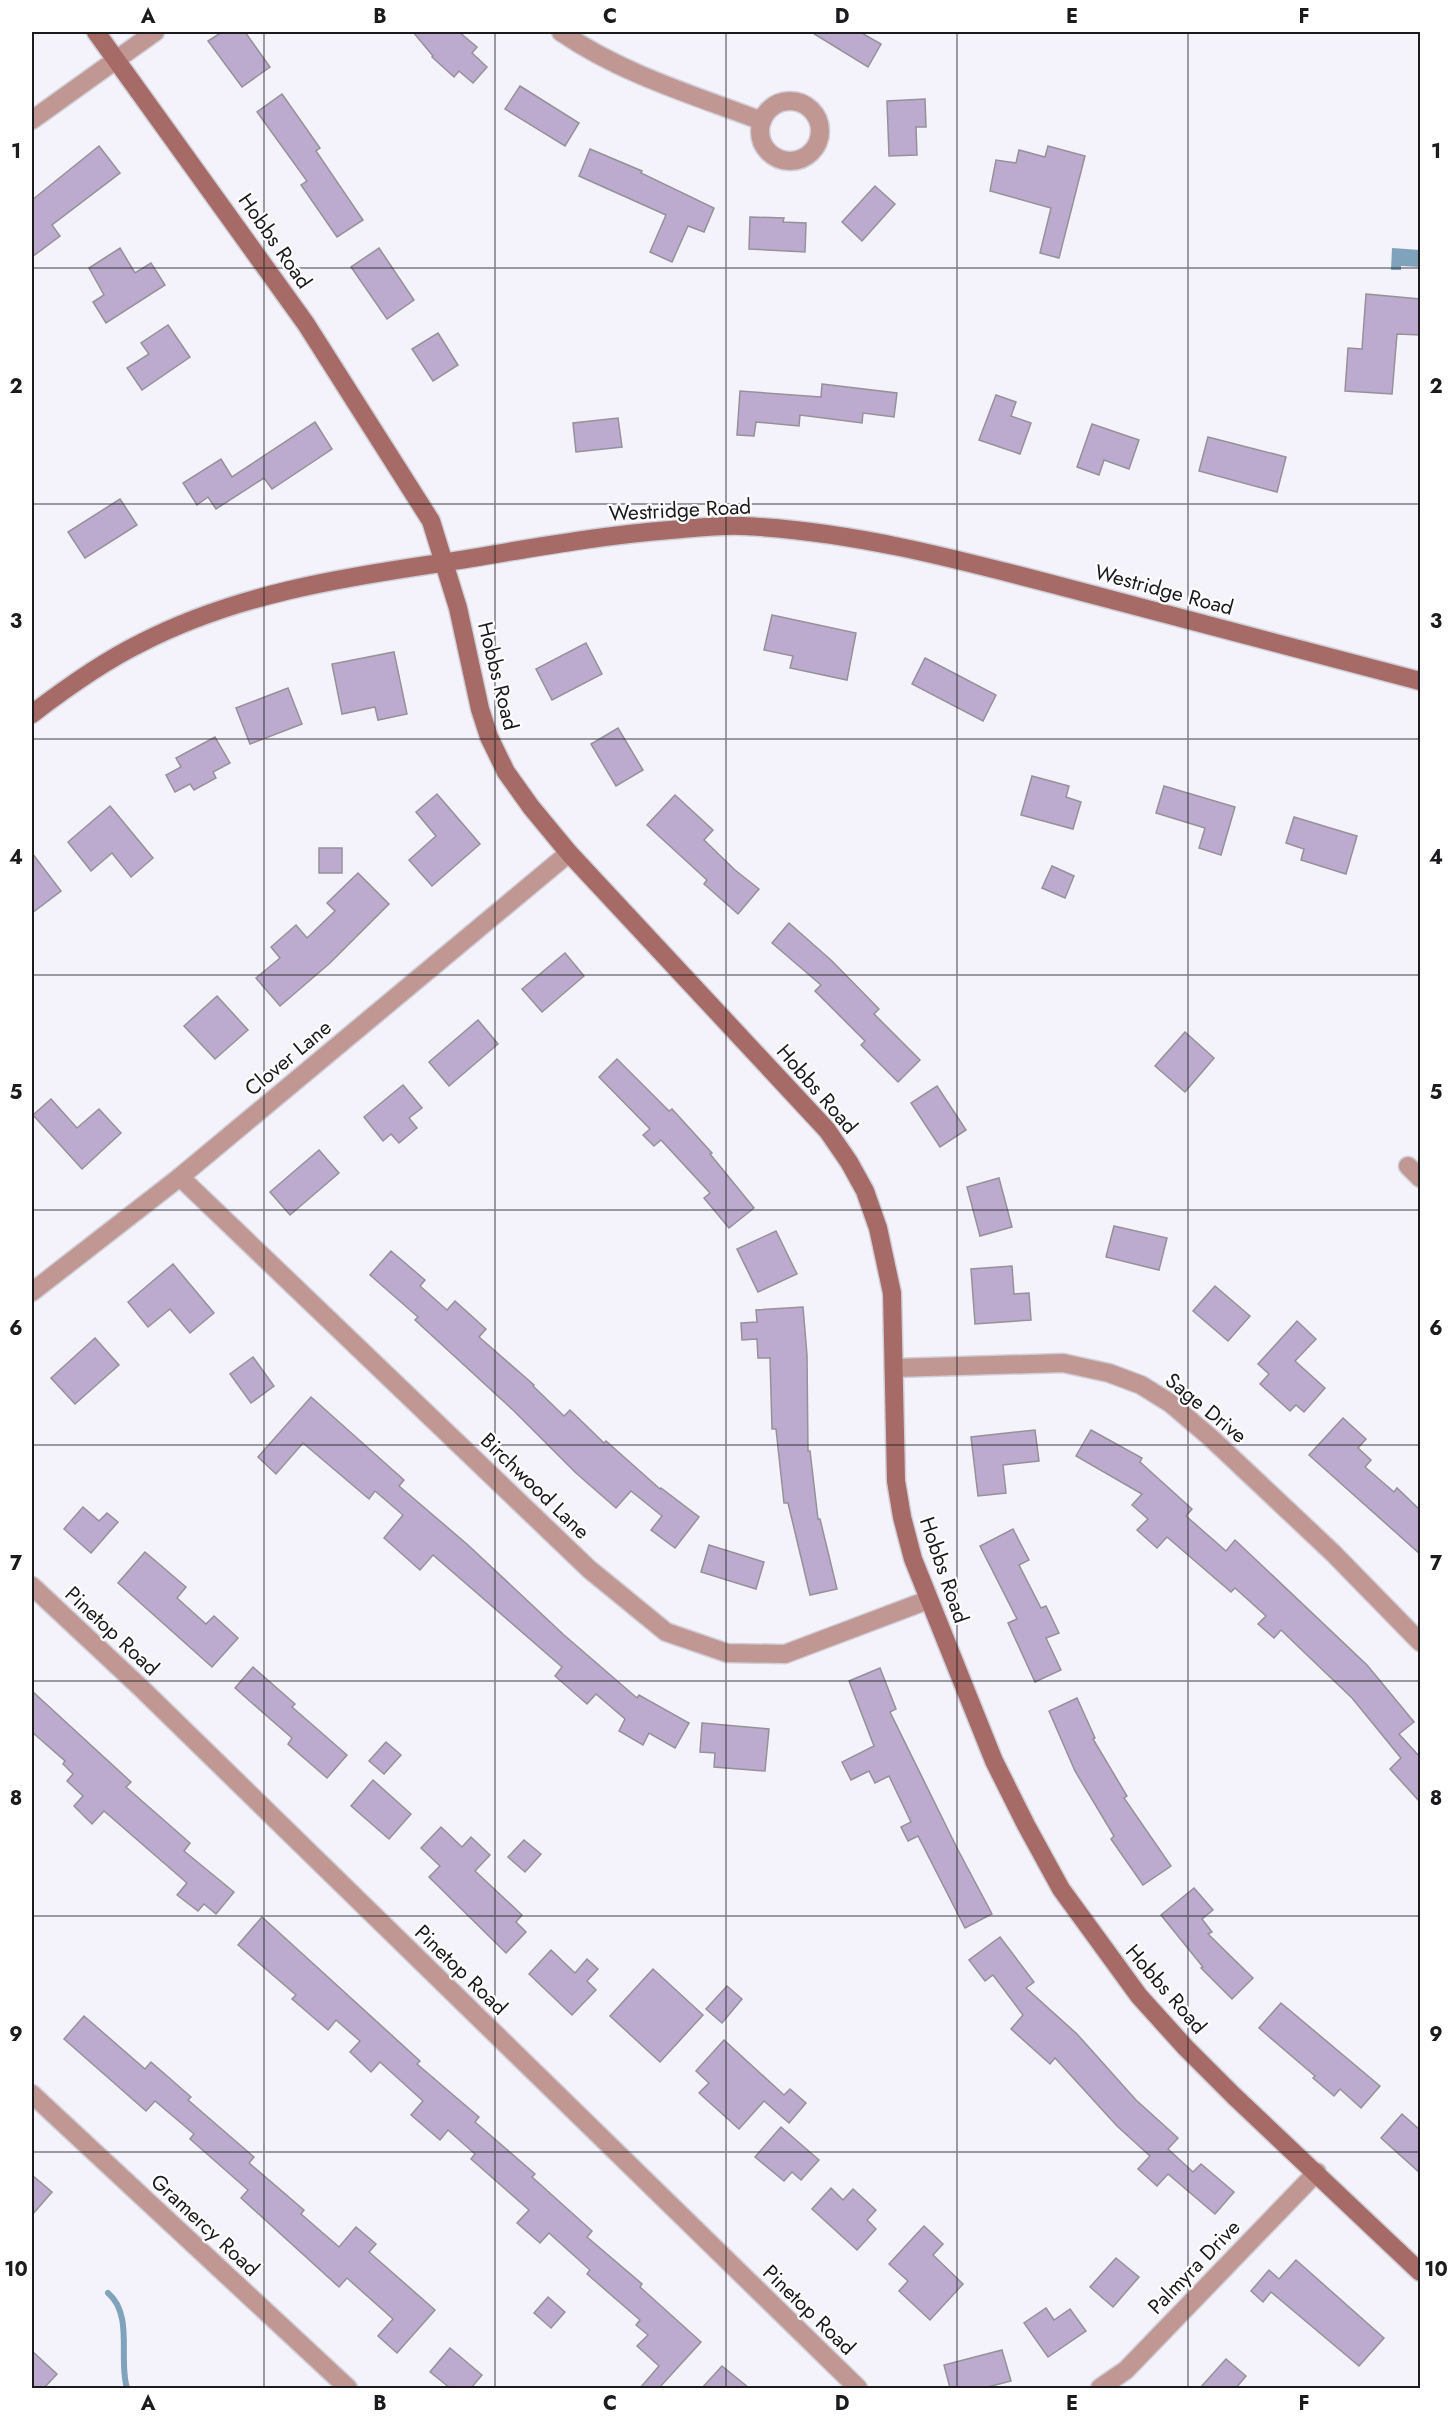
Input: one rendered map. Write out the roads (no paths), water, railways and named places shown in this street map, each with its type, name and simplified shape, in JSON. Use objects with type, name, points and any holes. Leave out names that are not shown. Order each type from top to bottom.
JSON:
[{"type":"street","name":"Hobbs Road","points":[[96,32],[313,334],[431,521],[458,608],[480,709],[489,737],[506,772],[569,853],[827,1130],[865,1191],[878,1228],[892,1293],[896,1480],[913,1559],[994,1761],[1060,1889],[1146,2005],[1194,2056],[1420,2272]]},
{"type":"street","points":[[32,120],[155,32]]},
{"type":"street","points":[[561,32],[643,77],[762,121]]},
{"type":"street","name":"Westridge Road","points":[[32,714],[88,674],[140,643],[206,614],[285,591],[445,562],[635,532],[741,526],[797,531],[952,558],[1420,681]]},
{"type":"street","name":"Clover Lane","points":[[32,1292],[180,1177],[569,853]]},
{"type":"street","name":"Birchwood Lane","points":[[180,1177],[589,1569],[666,1632],[726,1653],[785,1654],[928,1599]]},
{"type":"street","name":"Sage Drive","points":[[895,1368],[1063,1363],[1109,1373],[1141,1385],[1170,1403],[1211,1438],[1333,1553],[1420,1642]]},
{"type":"street","name":"Pinetop Road","points":[[32,1586],[148,1696],[858,2388]]},
{"type":"street","name":"Gramercy Road","points":[[32,2094],[348,2388]]},
{"type":"street","name":"Palmyra Drive","points":[[1100,2388],[1126,2370],[1317,2172]]},
{"type":"water","points":[[1392,248],[1420,250],[1420,267],[1401,266],[1401,270],[1391,270]]},
{"type":"waterway","points":[[108,2293],[116,2302],[121,2313],[127,2388]]}]
